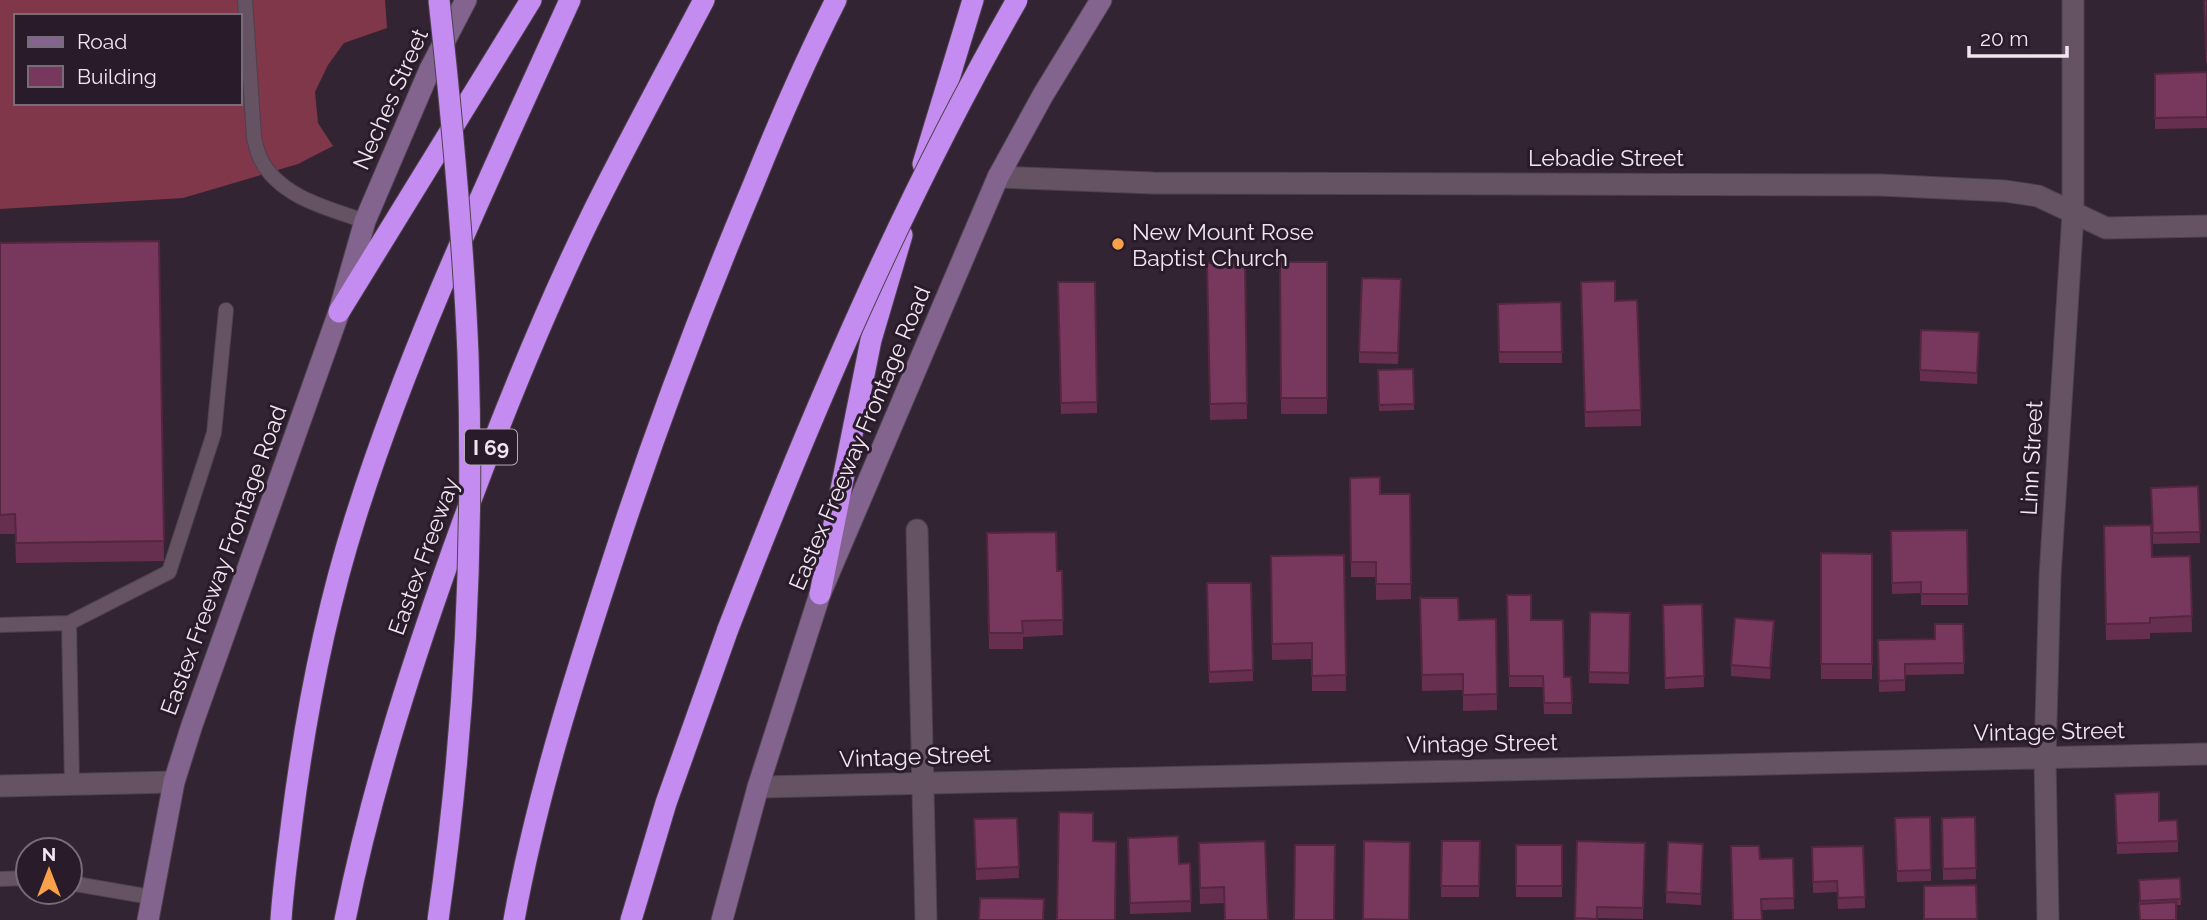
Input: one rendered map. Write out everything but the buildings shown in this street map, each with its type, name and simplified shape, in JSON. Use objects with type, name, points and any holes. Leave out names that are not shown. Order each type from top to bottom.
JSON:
[{"type":"highway","name":"I 69","points":[[438,920],[462,703],[468,528],[467,354],[453,131],[439,0]]},
{"type":"highway","points":[[339,312],[531,0]]},
{"type":"highway","points":[[281,920],[298,771],[320,646],[354,520],[393,408],[455,259],[570,0]]},
{"type":"highway","name":"Eastex Freeway","points":[[345,920],[379,779],[412,664],[497,431],[542,322],[590,218],[704,0]]},
{"type":"highway","points":[[514,920],[544,786],[579,662],[649,452],[731,237],[777,127],[836,0]]},
{"type":"highway","points":[[820,594],[871,340],[973,0]]},
{"type":"highway","points":[[631,920],[666,803],[728,629],[811,421],[891,241],[1017,0]]},
{"type":"main road","name":"Neches Street","points":[[365,221],[430,69],[466,0]]},
{"type":"main road","name":"Eastex Freeway Frontage Road","points":[[722,920],[758,787],[820,594],[998,177],[1043,95],[1101,0]]},
{"type":"main road","name":"Eastex Freeway Frontage Road","points":[[148,920],[174,782],[339,312],[365,221]]},
{"type":"street","name":"Linn Street","points":[[2048,920],[2045,758],[2050,576],[2073,214],[2073,0]]},
{"type":"street","name":"Lebadie Street","points":[[998,177],[1153,183],[1881,185],[2005,191],[2038,196],[2106,228],[2207,226]]},
{"type":"street","points":[[917,530],[926,920]]},
{"type":"street","name":"Vintage Street","points":[[758,787],[2207,754]]},
{"type":"street","points":[[0,786],[174,782]]},
{"type":"lane","points":[[246,0],[254,136],[260,158],[278,182],[307,201],[365,221]]},
{"type":"lane","points":[[0,625],[69,623],[169,572],[214,433],[226,310]]},
{"type":"lane","points":[[69,623],[72,784]]},
{"type":"lane","points":[[84,885],[151,897]]},
{"type":"shaded area","points":[[0,0],[385,0],[387,28],[344,43],[328,65],[315,92],[318,123],[333,146],[298,164],[183,198],[0,209]]},
{"type":"place","name":"New Mount Rose Baptist Church","points":[[1118,244]]}]
